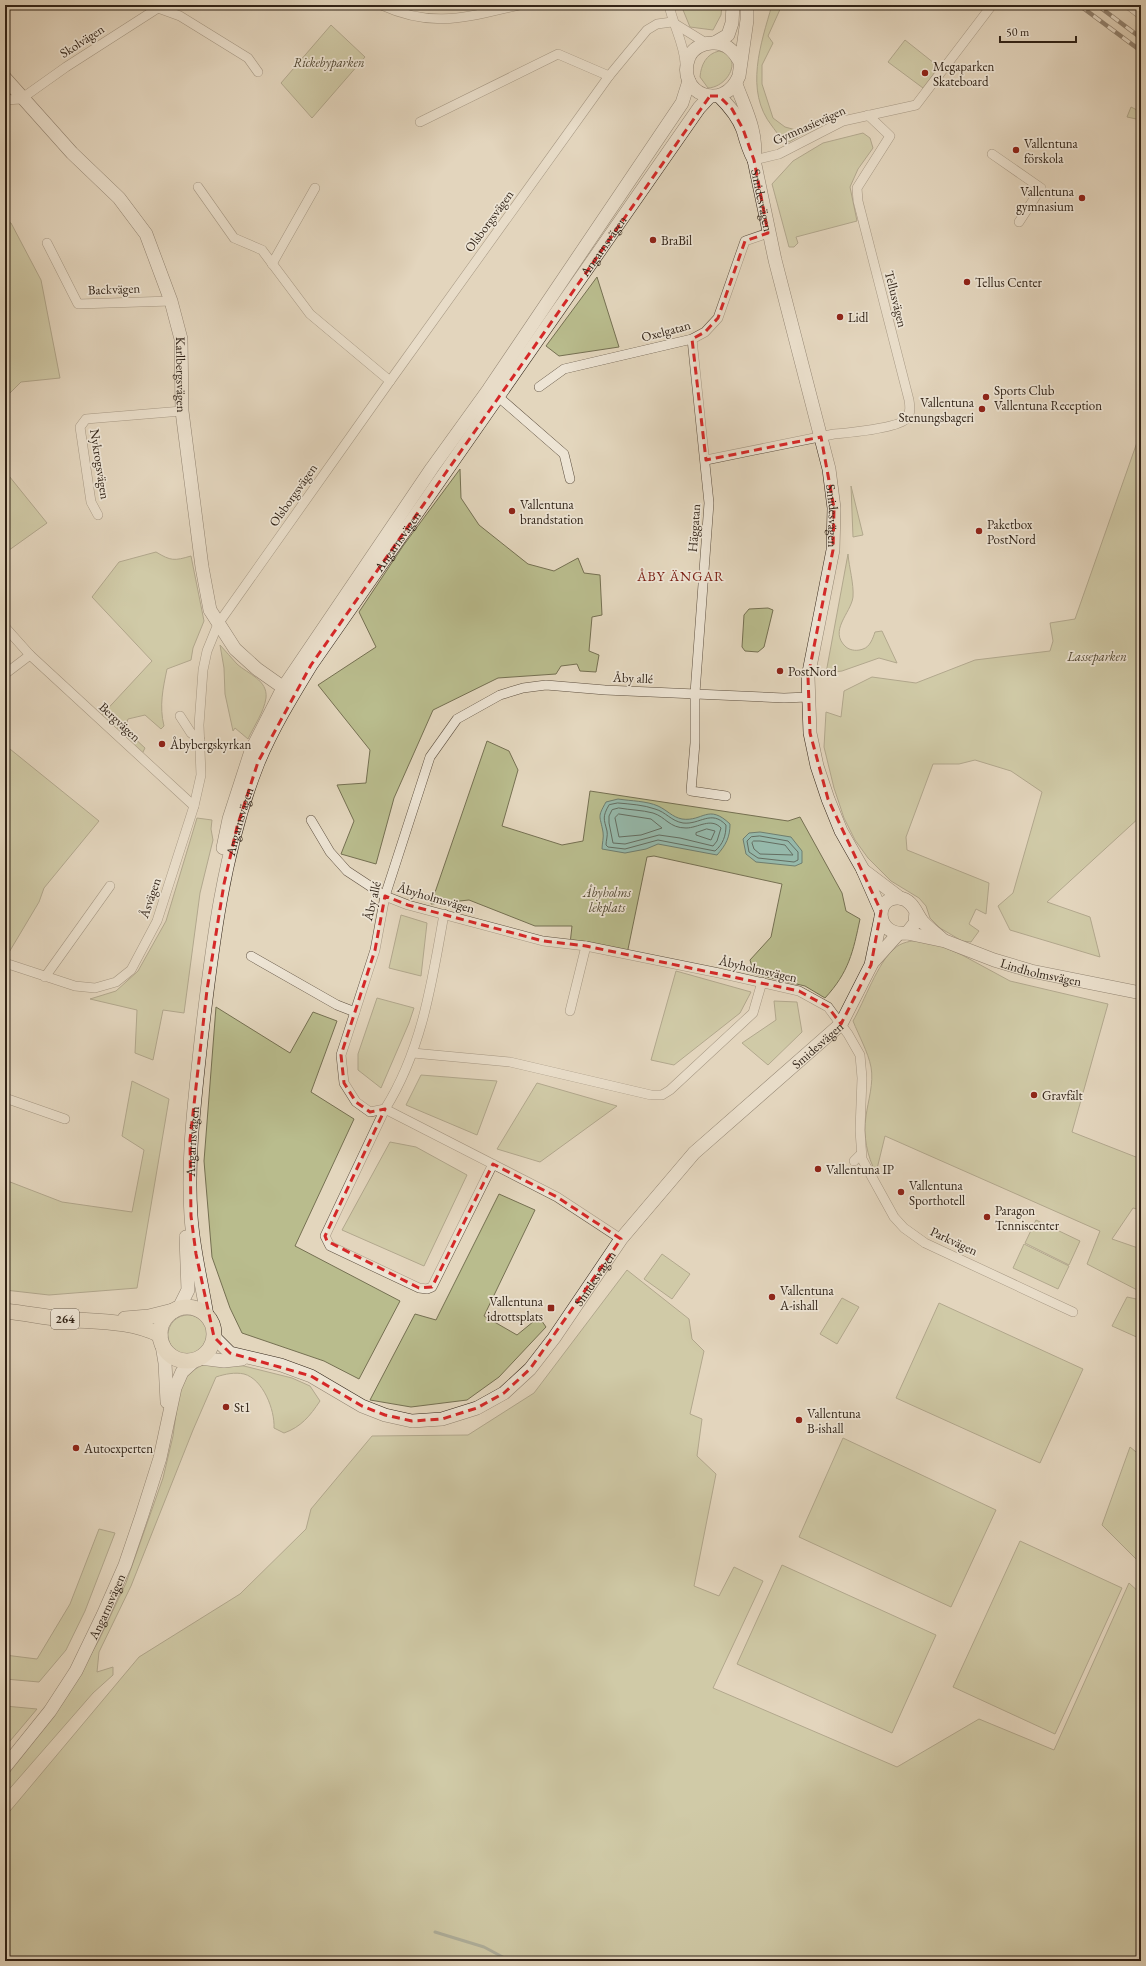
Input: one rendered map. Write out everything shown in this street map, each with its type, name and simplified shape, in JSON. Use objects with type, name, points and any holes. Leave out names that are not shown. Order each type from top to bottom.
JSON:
[{"type":"main road","points":[[733,5],[732,23],[728,35],[711,43],[698,46],[691,54],[686,65],[687,77],[694,89],[701,94],[715,96],[726,93],[736,84],[739,76],[747,20],[747,5]]},
{"type":"main road","points":[[1132,5],[1141,12]]},
{"type":"main road","points":[[711,43],[731,49],[740,62]]},
{"type":"main road","name":"Angarnsvägen","points":[[493,393],[682,103],[687,77]]},
{"type":"main road","name":"Karlbergsvägen","points":[[5,78],[21,99],[72,153],[119,198],[146,234],[172,301],[181,339],[182,410],[202,567],[210,610],[235,649],[257,669],[288,691]]},
{"type":"main road","name":"Smidesvägen","points":[[736,84],[756,145],[754,160],[768,234],[821,436],[834,508],[833,550],[808,677],[810,733],[816,766],[841,831],[862,868],[881,914]]},
{"type":"main road","name":"Angarnsvägen","points":[[176,1310],[188,1290],[184,1175],[188,1102],[204,961],[214,891],[229,819],[251,751],[432,468],[493,393],[699,108],[715,96]]},
{"type":"main road","name":"Smidesvägen","points":[[715,96],[732,109],[743,129],[747,148],[754,160]]},
{"type":"main road","name":"Angarnsvägen","points":[[207,1316],[191,1216],[190,1140],[207,990],[224,884],[237,827],[258,762],[288,691]]},
{"type":"main road","name":"Smidesvägen","points":[[862,868],[900,898]]},
{"type":"main road","points":[[900,898],[906,900],[916,911],[915,923],[871,965],[884,904],[891,899],[900,898]]},
{"type":"main road","name":"Lindholmsvägen","points":[[916,911],[922,922],[945,941]]},
{"type":"main road","points":[[881,914],[886,928],[902,934]]},
{"type":"main road","name":"Lindholmsvägen","points":[[902,934],[945,941],[994,960],[1031,972],[1141,994]]},
{"type":"main road","name":"Smidesvägen","points":[[214,1337],[230,1353],[282,1365],[311,1376],[362,1406],[412,1421],[442,1419],[477,1408],[504,1393],[530,1369],[554,1338],[622,1239],[694,1153],[841,1024],[871,965]]},
{"type":"main road","points":[[195,1308],[207,1316],[212,1324],[214,1337],[207,1352],[197,1360],[184,1361],[169,1355],[161,1340],[162,1323],[176,1310],[195,1308]]},
{"type":"main road","name":"264","points":[[107,1321],[149,1317],[176,1310]]},
{"type":"main road","name":"264","points":[[5,1311],[63,1318],[107,1321],[146,1328],[161,1340]]},
{"type":"main road","name":"Angarnsvägen","points":[[161,1340],[167,1390],[166,1426]]},
{"type":"main road","name":"Smidesvägen","points":[[197,1360],[224,1361],[248,1358]]},
{"type":"main road","name":"Angarnsvägen","points":[[5,1767],[50,1711],[81,1664],[125,1565],[160,1458],[174,1388],[182,1372],[197,1360]]},
{"type":"street","points":[[381,5],[421,19],[455,19],[519,5]]},
{"type":"street","points":[[669,5],[672,22],[684,50],[687,77]]},
{"type":"street","name":"Gymnasievägen","points":[[754,160],[779,154],[843,121],[916,105],[992,5]]},
{"type":"street","name":"Skolvägen","points":[[21,99],[66,67],[159,6],[180,16],[248,58],[258,72]]},
{"type":"street","points":[[672,22],[711,43]]},
{"type":"street","name":"Olsborgsvägen","points":[[218,624],[390,380],[609,76],[647,30],[657,24],[672,22]]},
{"type":"street","points":[[420,122],[558,54],[609,76]]},
{"type":"street","points":[[5,100],[21,99]]},
{"type":"street","name":"Tellusvägen","points":[[821,436],[904,422],[908,418],[910,409],[858,201],[857,188],[890,136],[868,115]]},
{"type":"street","points":[[992,154],[1041,188],[1019,222]]},
{"type":"street","points":[[198,187],[234,238],[262,250],[310,314],[390,380]]},
{"type":"street","points":[[272,264],[315,188]]},
{"type":"street","name":"Oxelgatan","points":[[539,387],[564,369],[692,339],[705,332],[718,318],[745,241],[768,234]]},
{"type":"street","name":"Backvägen","points":[[47,243],[78,304],[172,301]]},
{"type":"street","name":"Häggatan","points":[[692,339],[706,460],[709,503],[695,694]]},
{"type":"street","points":[[493,393],[564,454],[570,479]]},
{"type":"street","name":"Nykrogsvägen","points":[[98,515],[91,502],[80,427],[86,419],[182,410]]},
{"type":"street","points":[[706,460],[821,436]]},
{"type":"street","name":"Åsvägen","points":[[5,962],[45,977],[75,986],[95,988],[116,982],[131,970],[157,921],[194,806],[201,775],[200,740],[203,670],[207,651],[218,624]]},
{"type":"street","name":"Bergvägen","points":[[5,627],[30,655],[194,806]]},
{"type":"street","points":[[5,674],[30,655]]},
{"type":"street","name":"Åby allé","points":[[385,1109],[370,1112],[356,1102],[344,1083],[341,1055],[375,950],[385,896],[430,757],[457,719],[500,695],[523,688],[546,685],[604,690],[784,698],[808,697]]},
{"type":"street","points":[[695,694],[695,743],[691,791],[726,796]]},
{"type":"street","points":[[180,716],[191,733],[200,740]]},
{"type":"street","name":"Åbyholmsvägen","points":[[311,820],[330,852],[347,871],[385,896],[408,906],[444,914],[543,941],[586,946],[799,991],[828,1007],[841,1024]]},
{"type":"street","points":[[45,977],[110,886]]},
{"type":"street","points":[[444,914],[427,1005],[413,1053],[325,1236],[330,1246],[419,1288],[427,1290],[432,1287],[493,1164]]},
{"type":"street","points":[[570,1011],[586,946]]},
{"type":"street","points":[[251,956],[337,1005],[355,1012]]},
{"type":"street","points":[[413,1053],[510,1062],[651,1095],[662,1095],[670,1090],[753,1013],[762,982]]},
{"type":"street","name":"Parkvägen","points":[[841,1024],[860,1055],[862,1078],[860,1130],[862,1159],[894,1217],[904,1228],[925,1243],[1073,1312]]},
{"type":"street","points":[[5,1098],[65,1118]]},
{"type":"street","points":[[385,1109],[557,1197],[622,1239]]},
{"type":"street","points":[[854,1161],[861,1154]]},
{"type":"highlighted area","points":[[710,96],[719,96],[732,109],[743,129],[754,160],[768,233],[745,241],[718,318],[705,332],[692,339],[706,460],[821,437],[834,508],[833,550],[808,677],[810,733],[828,799],[881,911],[871,965],[841,1024],[828,1007],[799,991],[586,946],[543,941],[408,905],[385,896],[375,950],[341,1055],[344,1083],[356,1102],[370,1112],[385,1109],[325,1236],[327,1241],[419,1288],[432,1287],[493,1164],[557,1197],[621,1239],[530,1369],[504,1393],[477,1408],[442,1419],[412,1421],[385,1415],[362,1406],[311,1376],[230,1353],[214,1337],[196,1254],[191,1216],[190,1140],[207,990],[224,884],[237,827],[258,762],[311,665]]},
{"type":"green space","points":[[681,5],[722,5],[721,15],[713,30],[690,27]]},
{"type":"green space","points":[[772,5],[782,5],[768,36],[773,43],[762,65],[762,84],[773,118],[785,127],[796,130],[810,130],[789,142],[777,133],[764,112],[759,98],[757,82],[757,67],[763,35]]},
{"type":"green space","name":"Rickebyparken","points":[[331,25],[365,57],[312,118],[281,83]]},
{"type":"green space","points":[[905,40],[939,67],[923,88],[888,62]]},
{"type":"green space","points":[[719,51],[727,54],[731,59],[731,71],[722,82],[716,86],[708,88],[700,77],[703,64],[714,52]]},
{"type":"green space","points":[[1131,107],[1141,112],[1141,120],[1127,117]]},
{"type":"green space","points":[[863,133],[870,138],[873,148],[858,169],[850,187],[857,221],[796,237],[798,243],[794,247],[789,247],[772,184],[793,161],[823,143]]},
{"type":"green space","points":[[5,221],[11,223],[41,280],[60,378],[21,382],[5,398]]},
{"type":"green space","points":[[597,277],[619,347],[559,356],[546,346]]},
{"type":"green space","name":"Lasseparken","points":[[1141,431],[1141,816],[1047,902],[1090,917],[1100,957],[1010,930],[998,906],[1013,893],[1042,792],[1011,771],[975,760],[959,764],[933,764],[906,837],[907,850],[989,883],[986,914],[976,909],[969,924],[979,931],[971,942],[962,941],[940,928],[930,918],[926,906],[919,898],[891,881],[868,858],[855,840],[844,818],[834,788],[824,747],[826,712],[841,717],[844,691],[872,677],[916,683],[975,660],[1050,651],[1053,641],[1050,623],[1075,619]]},
{"type":"green space","points":[[460,469],[461,498],[479,525],[528,564],[554,571],[578,558],[584,573],[600,575],[602,615],[592,617],[589,651],[599,655],[596,672],[580,671],[577,664],[561,666],[556,674],[498,678],[433,710],[394,798],[376,864],[341,854],[354,821],[337,785],[366,783],[370,750],[318,685],[376,647],[359,612],[403,546]]},
{"type":"green space","points":[[5,471],[47,523],[5,553]]},
{"type":"green space","points":[[851,486],[863,535],[853,537]]},
{"type":"green space","points":[[156,552],[169,559],[180,559],[191,556],[204,621],[193,648],[191,660],[167,669],[162,704],[164,726],[161,729],[145,715],[128,719],[126,725],[132,736],[145,748],[141,756],[100,717],[152,661],[92,597],[119,562]]},
{"type":"green space","points":[[848,554],[853,597],[840,628],[839,635],[841,641],[850,649],[861,650],[869,644],[875,632],[882,631],[897,663],[879,658],[842,671],[826,673]]},
{"type":"green space","points":[[768,608],[773,610],[764,647],[758,652],[745,651],[742,647],[744,615],[749,609]]},
{"type":"green space","points":[[220,645],[237,664],[261,682],[266,692],[263,708],[248,739],[235,728],[233,731],[225,694],[224,668]]},
{"type":"green space","name":"Åbyholms lekplats","points":[[487,741],[509,751],[518,770],[502,826],[562,845],[583,841],[590,791],[788,821],[800,817],[842,893],[846,911],[860,919],[849,961],[840,979],[825,998],[805,986],[754,974],[750,960],[771,937],[782,884],[654,856],[647,857],[627,954],[570,944],[572,926],[535,926],[469,900],[431,904]]},
{"type":"green space","points":[[5,745],[99,821],[44,888],[39,902],[8,954],[5,952]]},
{"type":"green space","points":[[197,818],[212,820],[211,829],[213,840],[200,893],[184,1013],[163,1010],[153,1060],[135,1053],[137,1010],[90,999],[116,991],[138,971],[166,921]]},
{"type":"green space","points":[[401,915],[427,923],[421,976],[389,968]]},
{"type":"green space","points":[[920,940],[937,944],[962,955],[1010,981],[1108,1004],[1072,1132],[1141,1159],[1141,1210],[1133,1208],[1112,1239],[1141,1249],[1141,1292],[1087,1264],[1100,1231],[885,1136],[876,1173],[870,1160],[865,1138],[865,1123],[872,1073],[866,1050],[853,1021],[877,972],[888,955],[903,943]]},
{"type":"green space","points":[[676,971],[751,992],[740,1013],[674,1065],[651,1060]]},
{"type":"green space","points":[[377,998],[414,1008],[381,1088],[358,1070],[358,1054]]},
{"type":"green space","points":[[774,1001],[797,1002],[802,1032],[768,1065],[742,1043],[776,1020]]},
{"type":"green space","points":[[216,1007],[290,1053],[313,1012],[337,1021],[311,1092],[354,1119],[295,1246],[400,1301],[359,1379],[324,1361],[242,1333],[230,1308],[212,1257],[204,1161]]},
{"type":"green space","points":[[421,1075],[497,1081],[477,1135],[406,1105]]},
{"type":"green space","points":[[132,1081],[169,1099],[137,1288],[49,1295],[5,1290],[5,1180],[62,1202],[132,1212],[144,1150],[122,1136]]},
{"type":"green space","points":[[537,1083],[617,1106],[540,1162],[497,1149]]},
{"type":"green space","points":[[390,1142],[416,1147],[467,1175],[424,1266],[342,1230]]},
{"type":"green space","points":[[499,1194],[535,1210],[484,1316],[517,1335],[539,1317],[546,1327],[499,1377],[467,1400],[411,1407],[370,1400],[415,1314],[436,1320]]},
{"type":"green space","points":[[1036,1220],[1080,1241],[1069,1265],[1025,1243]]},
{"type":"green space","points":[[1024,1244],[1069,1266],[1058,1289],[1013,1268]]},
{"type":"green space","points":[[662,1254],[690,1274],[672,1299],[644,1279]]},
{"type":"green space","points":[[627,1270],[689,1319],[692,1339],[704,1351],[690,1414],[702,1419],[697,1456],[716,1474],[694,1586],[719,1596],[734,1567],[763,1581],[713,1688],[897,1767],[979,1719],[1054,1750],[1129,1583],[1141,1594],[1141,1961],[5,1961],[5,1817],[139,1657],[240,1594],[306,1529],[311,1509],[372,1436],[468,1435],[534,1393]]},
{"type":"green space","points":[[1127,1297],[1141,1300],[1141,1339],[1112,1326]]},
{"type":"green space","points":[[842,1298],[859,1307],[837,1344],[820,1334]]},
{"type":"green space","points":[[939,1303],[1083,1369],[1040,1463],[896,1398]]},
{"type":"green space","points":[[184,1315],[192,1315],[199,1318],[205,1324],[208,1335],[205,1346],[199,1352],[192,1355],[184,1355],[177,1352],[171,1346],[168,1339],[168,1331],[171,1324],[177,1318]]},
{"type":"green space","points":[[207,1363],[244,1366],[292,1378],[310,1386],[320,1401],[305,1420],[295,1428],[284,1433],[274,1428],[270,1404],[262,1389],[251,1377],[237,1373],[216,1377],[193,1430],[131,1586],[99,1652],[97,1672],[113,1667],[113,1675],[93,1693],[5,1794],[5,1773],[44,1726],[70,1691],[99,1640],[126,1583],[163,1478],[173,1436],[180,1385],[187,1373]]},
{"type":"green space","points":[[843,1438],[996,1510],[951,1607],[799,1537]]},
{"type":"green space","points":[[1130,1447],[1141,1456],[1141,1557],[1138,1561],[1102,1525]]},
{"type":"green space","points":[[99,1529],[115,1533],[85,1611],[66,1650],[39,1682],[5,1679],[5,1655],[37,1659],[70,1604]]},
{"type":"green space","points":[[1020,1541],[1122,1588],[1055,1734],[953,1687]]},
{"type":"green space","points":[[782,1565],[936,1635],[892,1733],[737,1664]]},
{"type":"green space","points":[[5,1706],[37,1709],[5,1747]]},
{"type":"water","points":[[618,799],[654,804],[675,817],[682,819],[695,818],[711,814],[716,815],[730,824],[728,837],[723,848],[717,855],[658,844],[646,849],[625,853],[602,849],[603,834],[600,814],[606,802]]},
{"type":"water","points":[[760,832],[791,837],[802,851],[802,863],[795,866],[756,862],[746,854],[743,839],[749,833]]},
{"type":"waterway","points":[[435,1932],[484,1947],[510,1961]]},
{"type":"railway","points":[[1079,5],[1141,51]]},
{"type":"railway","points":[[1097,5],[1141,38]]},
{"type":"place","name":"Megaparken Skateboard","points":[[925,73]]},
{"type":"place","name":"Vallentuna förskola","points":[[1016,150]]},
{"type":"place","name":"Vallentuna gymnasium","points":[[1082,198]]},
{"type":"place","name":"BraBil","points":[[653,240]]},
{"type":"place","name":"Tellus Center","points":[[967,282]]},
{"type":"place","name":"Lidl","points":[[840,317]]},
{"type":"place","name":"Sports Club Vallentuna Reception","points":[[986,397]]},
{"type":"place","name":"Vallentuna Stenungsbageri","points":[[982,409]]},
{"type":"place","name":"Vallentuna brandstation","points":[[512,511]]},
{"type":"place","name":"Paketbox PostNord","points":[[979,531]]},
{"type":"place","name":"PostNord","points":[[780,671]]},
{"type":"place","name":"Åbybergskyrkan","points":[[162,744]]},
{"type":"place","name":"Gravfält","points":[[1034,1095]]},
{"type":"place","name":"Vallentuna IP","points":[[818,1169]]},
{"type":"place","name":"Vallentuna Sporthotell","points":[[901,1192]]},
{"type":"place","name":"Paragon Tenniscenter","points":[[987,1217]]},
{"type":"place","name":"Vallentuna A-ishall","points":[[772,1297]]},
{"type":"place","name":"Vallentuna idrottsplats","points":[[551,1308]]},
{"type":"place","name":"St1","points":[[226,1407]]},
{"type":"place","name":"Vallentuna B-ishall","points":[[799,1420]]},
{"type":"place","name":"Autoexperten","points":[[76,1448]]},
{"type":"district","name":"ÅBY ÄNGAR","points":[[681,576]]}]
